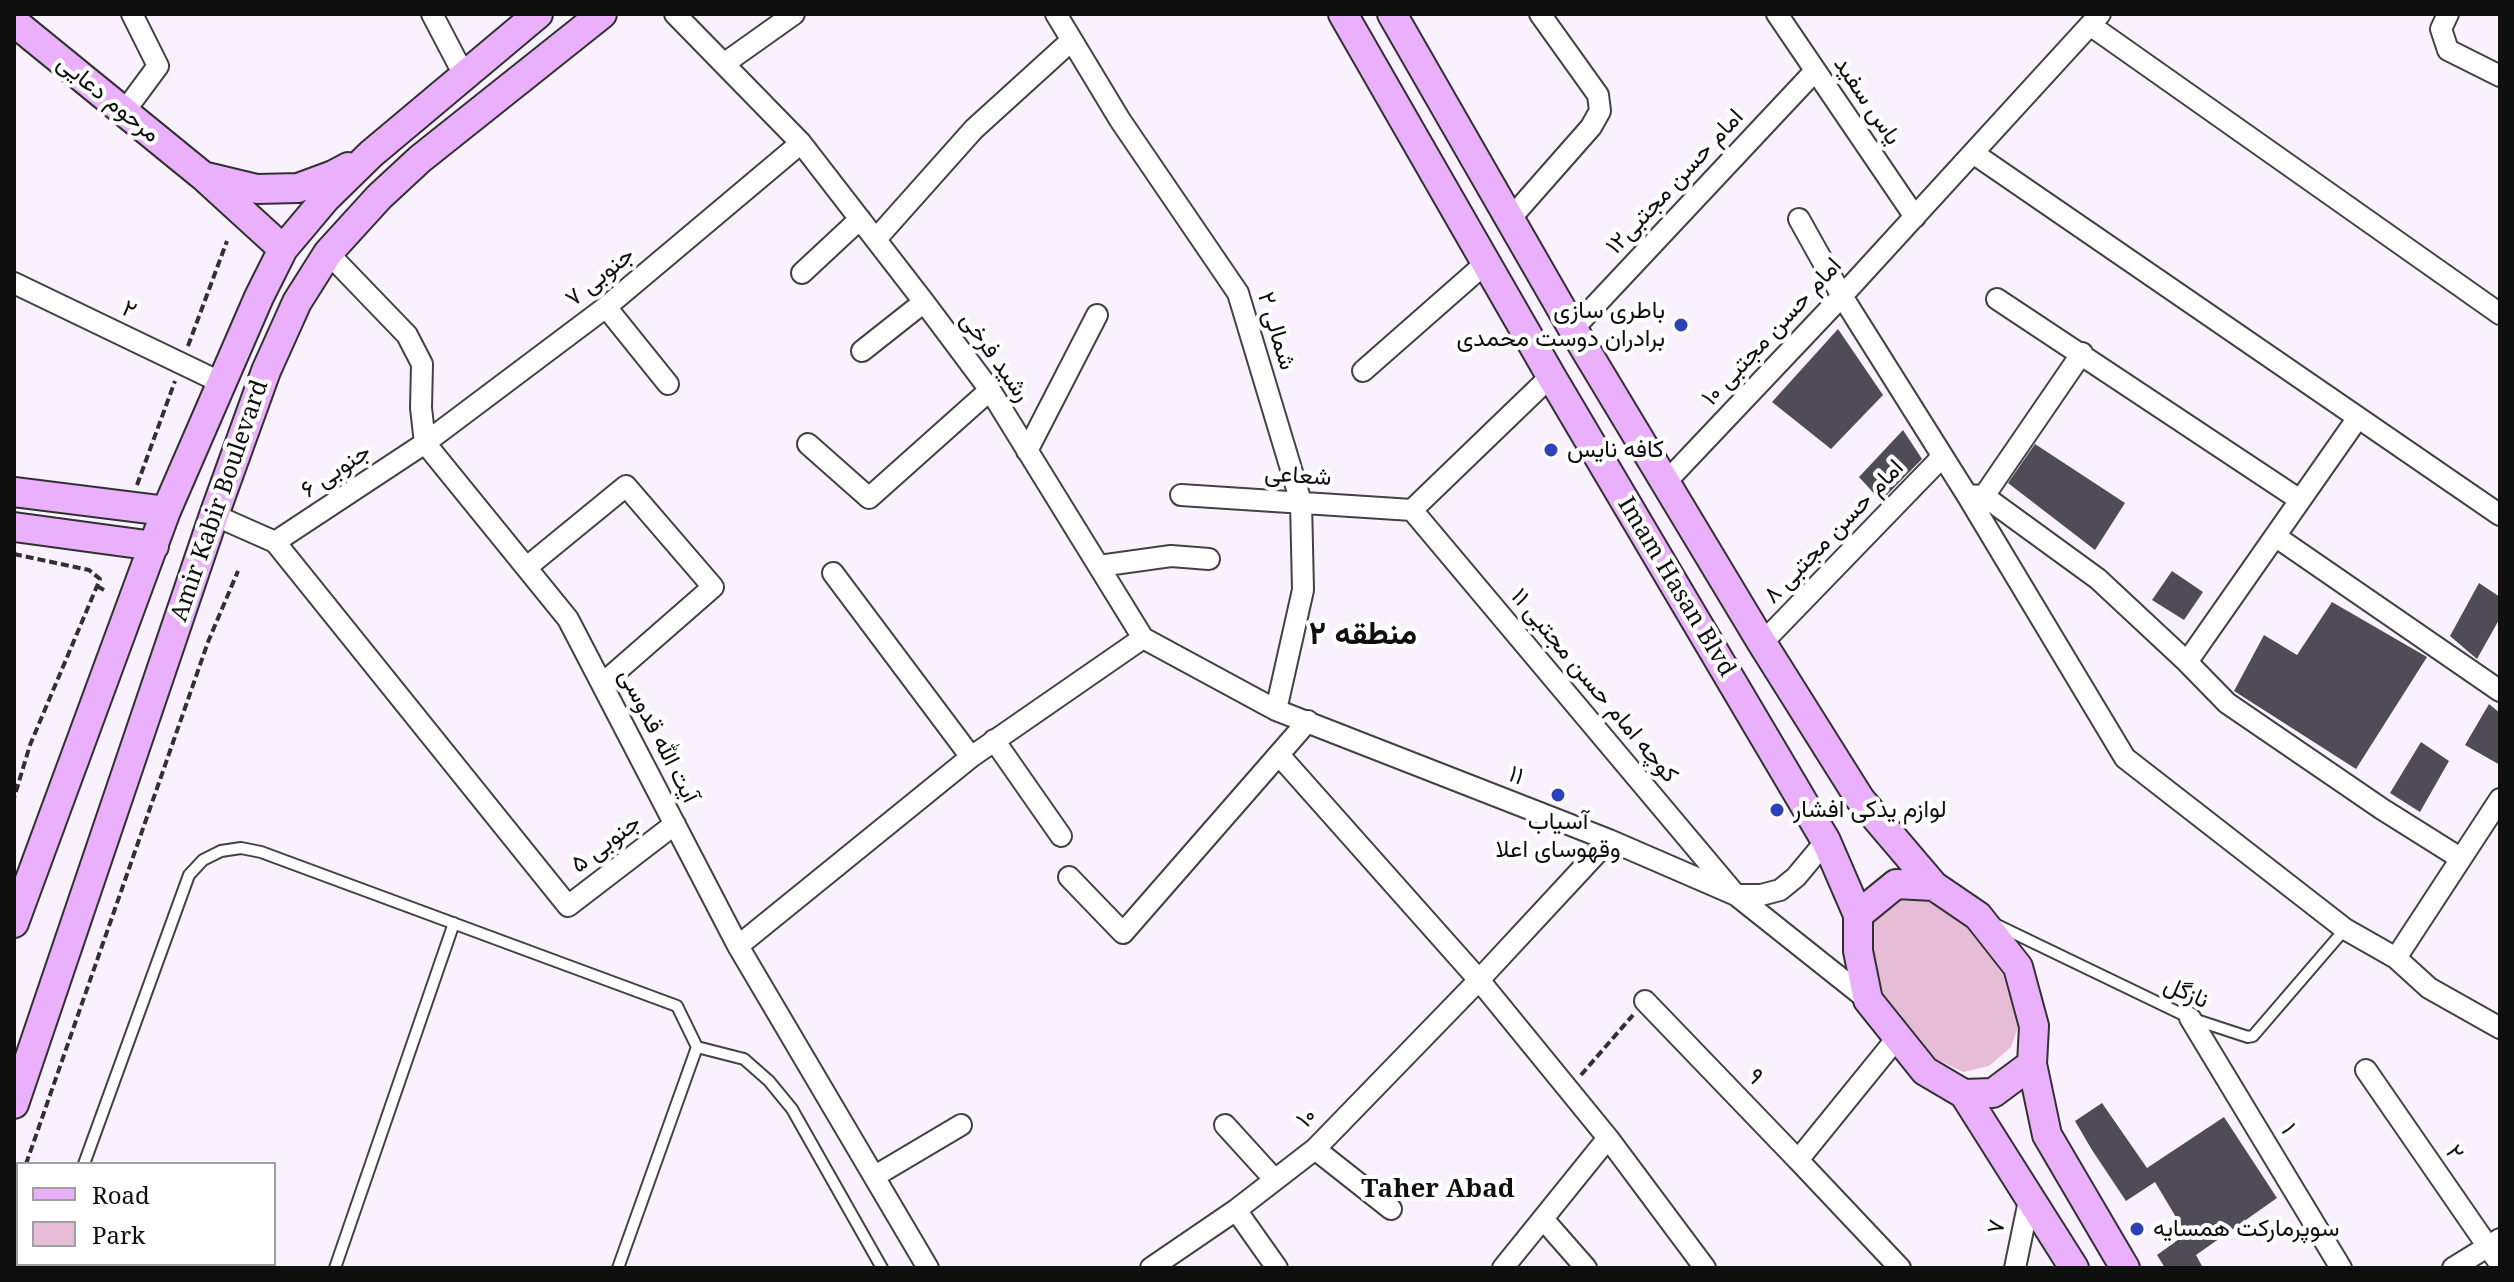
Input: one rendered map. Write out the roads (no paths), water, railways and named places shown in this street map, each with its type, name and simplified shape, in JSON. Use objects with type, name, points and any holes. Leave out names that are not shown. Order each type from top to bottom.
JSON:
[{"type":"main road","name":"Amir Kabir Boulevard","points":[[14,923],[166,511],[283,249],[326,198],[371,154],[538,14]]},
{"type":"main road","name":"Amir Kabir Boulevard","points":[[14,1104],[214,515],[266,371],[297,302],[328,253],[369,207],[420,159],[602,14]]},
{"type":"main road","name":"Imam Hasan Blvd","points":[[1343,14],[1551,376],[1826,841],[1858,915]]},
{"type":"main road","name":"Imam Hasan Blvd","points":[[1392,14],[1573,329],[1762,643],[1860,799],[1934,886]]},
{"type":"main road","name":"مرحوم دعایی","points":[[14,22],[203,176],[283,249]]},
{"type":"main road","points":[[203,176],[257,189],[298,188],[333,175],[371,154]]},
{"type":"main road","points":[[14,492],[166,511]]},
{"type":"main road","points":[[14,527],[154,546]]},
{"type":"main road","points":[[2074,1268],[1964,1094],[1925,1071],[1868,1000],[1858,951],[1858,915],[1896,884],[1934,886],[1978,916],[2018,967],[2034,1026],[2032,1064],[2047,1135],[2125,1268]]},
{"type":"main road","points":[[1964,1094],[1993,1093],[2032,1064]]},
{"type":"street","points":[[124,112],[158,66],[132,14]]},
{"type":"street","points":[[432,14],[464,75]]},
{"type":"street","name":"رشید فرخی","points":[[675,14],[801,143],[924,302],[990,390],[1143,638]]},
{"type":"street","points":[[725,63],[794,14]]},
{"type":"street","name":"۲ شمالی","points":[[1056,14],[1120,120],[1238,293],[1301,502],[1303,590],[1276,710]]},
{"type":"street","points":[[1510,219],[1591,127],[1600,111],[1598,95],[1540,14]]},
{"type":"street","name":"یاس سفید","points":[[1777,14],[1915,217]]},
{"type":"street","points":[[2448,14],[2441,29],[2448,50],[2500,76]]},
{"type":"street","points":[[2095,20],[2500,314]]},
{"type":"street","name":"امام حسن مجتبی ۱۰","points":[[1665,483],[1842,296],[2095,20]]},
{"type":"street","points":[[876,239],[974,129],[1072,40]]},
{"type":"street","name":"امام حسن مجتبی۱۲","points":[[1573,329],[1815,71]]},
{"type":"street","name":"۷ جنوبی","points":[[425,443],[606,307],[801,143]]},
{"type":"street","points":[[1973,153],[2500,515]]},
{"type":"street","points":[[802,273],[860,219]]},
{"type":"street","points":[[1799,219],[1842,296],[1942,457],[1976,496],[2125,758],[2345,929],[2396,958],[2429,988],[2500,1028]]},
{"type":"street","points":[[328,253],[407,335],[422,364],[421,408],[425,443]]},
{"type":"street","points":[[1363,371],[1487,262]]},
{"type":"street","name":"۲","points":[[14,283],[222,383]]},
{"type":"street","points":[[1997,299],[2300,500]]},
{"type":"street","points":[[862,351],[924,302]]},
{"type":"street","points":[[606,307],[668,384]]},
{"type":"street","points":[[1027,451],[1097,315]]},
{"type":"street","points":[[1976,496],[2082,353]]},
{"type":"street","points":[[1412,510],[1551,376]]},
{"type":"street","points":[[808,444],[869,498],[990,390]]},
{"type":"street","points":[[2187,662],[2357,419]]},
{"type":"street","name":"۶ جنوبی","points":[[275,542],[425,443]]},
{"type":"street","name":"آیت الله قدوسی","points":[[425,443],[568,619],[738,946],[928,1268]]},
{"type":"street","name":"امام حسن مجتبی ۸","points":[[1762,643],[1942,457]]},
{"type":"street","points":[[527,567],[626,486],[713,587],[602,684]]},
{"type":"street","name":"شعاعی","points":[[1181,495],[1412,510]]},
{"type":"street","points":[[1976,496],[2098,579],[2227,703],[2382,809],[2460,858]]},
{"type":"street","name":"کوچه امام حسن مجتبی ۱۱","points":[[1412,510],[1736,895]]},
{"type":"street","points":[[214,515],[275,542]]},
{"type":"street","points":[[2275,536],[2500,691]]},
{"type":"street","name":"۵ جنوبی","points":[[275,542],[568,906],[675,824]]},
{"type":"street","points":[[1099,566],[1171,556],[1209,559]]},
{"type":"street","points":[[833,573],[971,757]]},
{"type":"street","points":[[738,946],[971,757],[1143,638],[1276,710]]},
{"type":"street","name":"۱۱","points":[[1276,710],[1609,840],[1736,895],[1868,1000]]},
{"type":"street","points":[[1069,877],[1123,933],[1308,721]]},
{"type":"street","points":[[994,740],[1061,836]]},
{"type":"street","points":[[1279,755],[1479,980],[1608,1138],[1705,1268]]},
{"type":"street","points":[[2396,958],[2500,799]]},
{"type":"street","name":"۱۰","points":[[1151,1268],[1236,1210],[1315,1149],[1609,840]]},
{"type":"street","name":"۱۱","points":[[1736,895],[1761,895],[1780,890],[1796,877],[1826,841]]},
{"type":"street","name":"۹","points":[[1645,1001],[1900,1268]]},
{"type":"street","name":"۱","points":[[2190,1018],[2341,1268]]},
{"type":"street","points":[[1798,1160],[1897,1038]]},
{"type":"street","name":"۲","points":[[2366,1070],[2494,1243],[2500,1264]]},
{"type":"street","points":[[875,1176],[961,1125]]},
{"type":"street","points":[[1225,1125],[1275,1180]]},
{"type":"street","points":[[1503,1268],[1608,1138]]},
{"type":"street","points":[[1315,1149],[1391,1209]]},
{"type":"street","name":"۷","points":[[2015,1268],[2030,1196]]},
{"type":"street","points":[[1236,1210],[1277,1268]]},
{"type":"street","points":[[1543,1219],[1586,1268]]},
{"type":"street","points":[[2453,1268],[2494,1243]]},
{"type":"lane","points":[[85,1162],[189,875],[203,860],[221,851],[241,848],[261,852],[677,1006],[697,1047],[618,1268]]},
{"type":"lane","name":"نازگل","points":[[1978,916],[2190,1018],[2242,1036],[2253,1036],[2345,929]]},
{"type":"lane","points":[[335,1268],[454,923]]},
{"type":"lane","points":[[697,1047],[744,1059],[769,1081],[792,1109],[882,1268]]},
{"type":"place","name":"باطری سازی برادران دوست محمدی","points":[[1681,325]]},
{"type":"place","name":"کافه نایس","points":[[1551,450]]},
{"type":"place","name":"آسیاب وقهوسای اعلا","points":[[1558,795]]},
{"type":"place","name":"لوازم یدکی افشار","points":[[1777,810]]},
{"type":"place","name":"سوپرمارکت همسایه","points":[[2137,1229]]},
{"type":"district","name":"منطقه ۲","points":[[1363,635]]},
{"type":"district","name":"Taher Abad","points":[[1438,1190]]}]
